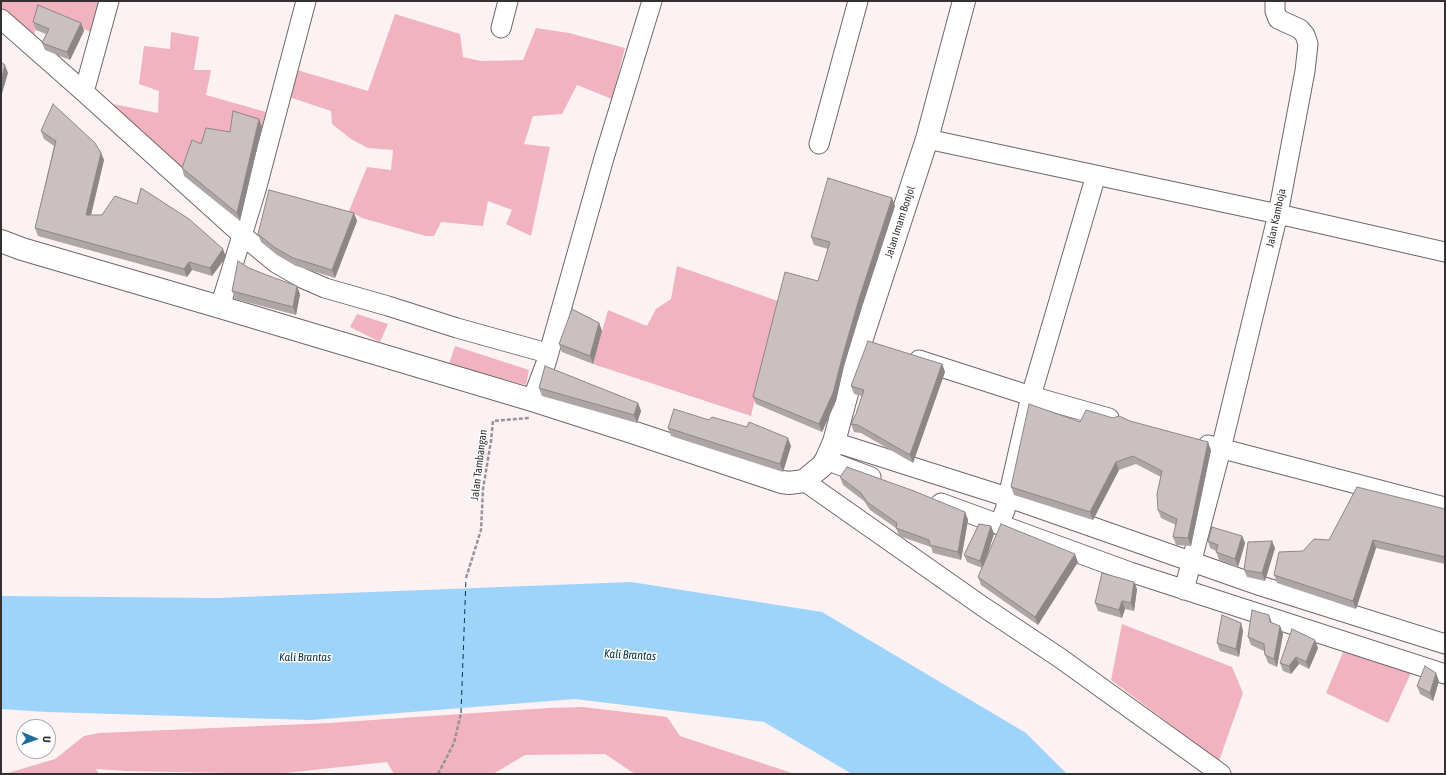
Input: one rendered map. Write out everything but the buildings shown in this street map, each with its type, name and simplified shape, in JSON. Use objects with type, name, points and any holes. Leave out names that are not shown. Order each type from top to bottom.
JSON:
[{"type":"main road","name":"Jalan Imam Bonjol","points":[[830,451],[868,344],[927,139],[964,1]]},
{"type":"main road","points":[[1,241],[22,249],[220,307],[532,409],[632,432],[782,482],[793,483],[804,481],[817,471],[830,451]]},
{"type":"street","points":[[84,92],[109,1]]},
{"type":"street","points":[[220,307],[242,235],[263,192],[306,1]]},
{"type":"street","points":[[501,28],[508,1]]},
{"type":"street","points":[[532,409],[604,158],[652,1]]},
{"type":"street","points":[[819,144],[858,1]]},
{"type":"street","name":"Jalan Kamboja","points":[[1184,590],[1221,449],[1278,214],[1301,93],[1308,44],[1305,35],[1300,29],[1278,19],[1274,1]]},
{"type":"street","points":[[1,19],[242,235],[276,263],[302,278],[325,288],[457,328],[545,364]]},
{"type":"street","points":[[927,139],[1278,214],[1445,252]]},
{"type":"street","points":[[1004,511],[1031,396],[1096,176]]},
{"type":"street","points":[[905,356],[1031,396],[1122,421]]},
{"type":"street","points":[[1191,440],[1445,508]]},
{"type":"street","points":[[830,451],[884,482]]},
{"type":"street","points":[[830,451],[1004,511],[1184,590],[1263,614],[1445,674]]},
{"type":"street","points":[[804,481],[982,606],[1060,658],[1221,774]]},
{"type":"street","points":[[927,498],[1004,511],[1130,541],[1192,561],[1261,586],[1445,644]]},
{"type":"path","name":"Jalan Tambangan","points":[[466,578],[481,530],[483,489],[493,421],[532,409]]},
{"type":"path","points":[[438,774],[454,743],[461,713]]},
{"type":"shaded area","points":[[2,1],[102,1],[94,33],[41,13],[33,38],[1,15]]},
{"type":"shaded area","points":[[395,14],[460,34],[463,57],[481,61],[523,60],[536,28],[569,33],[625,48],[612,99],[577,85],[562,114],[533,116],[524,144],[550,147],[531,236],[506,224],[512,210],[488,201],[483,226],[441,222],[434,236],[426,236],[362,218],[349,211],[367,167],[391,170],[393,150],[368,148],[351,139],[332,124],[331,111],[289,97],[297,70],[368,91]]},
{"type":"shaded area","points":[[171,32],[199,37],[194,70],[211,70],[206,95],[266,112],[262,127],[236,119],[233,137],[185,175],[103,102],[158,113],[159,91],[139,84],[144,46],[170,49]]},
{"type":"shaded area","points":[[677,266],[778,301],[751,416],[593,364],[608,310],[647,326],[656,309],[671,299]]},
{"type":"shaded area","points":[[357,314],[388,324],[380,342],[350,327]]},
{"type":"shaded area","points":[[455,346],[529,370],[526,385],[449,364]]},
{"type":"shaded area","points":[[1122,624],[1232,667],[1243,693],[1219,761],[1111,680]]},
{"type":"shaded area","points":[[1344,650],[1411,673],[1388,723],[1326,693]]},
{"type":"shaded area","points":[[583,707],[667,717],[680,736],[795,774],[635,774],[605,754],[525,755],[493,774],[394,774],[387,762],[276,774],[96,769],[99,774],[4,774],[56,759],[84,736],[99,733],[329,723],[548,708]]},
{"type":"water","name":"Kali Brantas","points":[[631,582],[822,612],[1026,733],[1067,774],[852,774],[764,722],[575,699],[311,720],[47,712],[1,709],[1,596],[216,598]]},
{"type":"ferry route","points":[[461,713],[466,578]]}]
